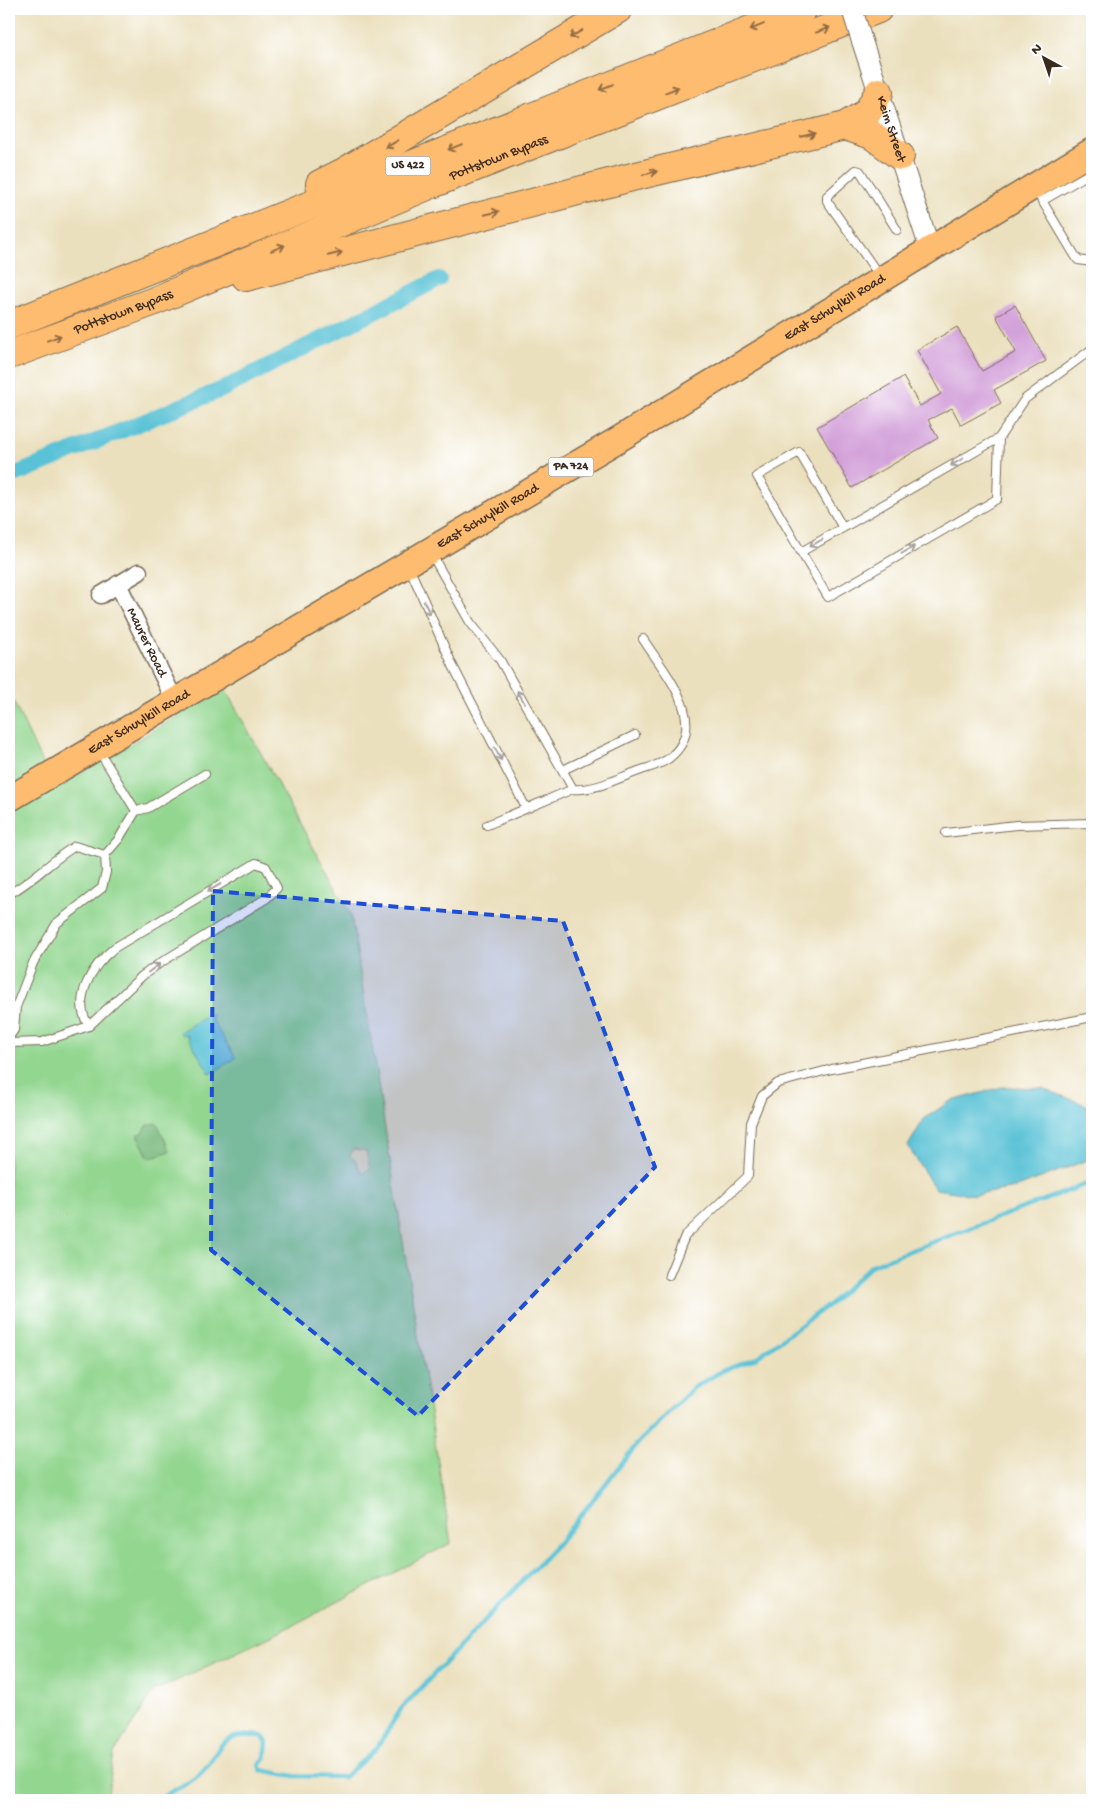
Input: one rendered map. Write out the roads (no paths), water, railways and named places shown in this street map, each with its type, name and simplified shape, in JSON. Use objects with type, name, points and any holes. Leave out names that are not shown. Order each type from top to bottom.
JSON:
[{"type":"highway","points":[[11,324],[344,172],[618,9]]},
{"type":"highway","name":"Pottstown Bypass","points":[[11,324],[803,9]]},
{"type":"highway","name":"Pottstown Bypass","points":[[9,355],[152,302],[432,184],[878,9]]},
{"type":"highway","points":[[152,302],[632,177],[845,126],[867,113],[879,92]]},
{"type":"highway","points":[[845,126],[872,135],[900,156]]},
{"type":"main road","name":"East Schuylkill Road","points":[[9,799],[408,564],[930,249],[1038,193],[1091,159]]},
{"type":"street","name":"Keim Street","points":[[852,9],[930,249]]},
{"type":"street","points":[[101,595],[139,572]]},
{"type":"street","name":"Maurer Road","points":[[118,584],[174,701]]},
{"type":"lane","points":[[882,279],[827,200],[827,196],[856,170],[860,170],[897,230]]},
{"type":"lane","points":[[1038,193],[1078,260],[1092,262]]},
{"type":"lane","points":[[801,552],[999,438],[1025,399],[1092,349]]},
{"type":"lane","points":[[844,528],[799,452],[757,476],[828,597],[996,499],[999,438]]},
{"type":"lane","points":[[429,551],[470,622],[500,660],[573,789]]},
{"type":"lane","points":[[408,564],[453,666],[526,808]]},
{"type":"lane","points":[[486,825],[573,789],[594,787],[653,767],[668,759],[683,740],[687,730],[684,707],[643,639]]},
{"type":"lane","points":[[562,770],[634,735]]},
{"type":"lane","points":[[97,747],[136,811]]},
{"type":"lane","points":[[9,1037],[14,1030],[16,1007],[33,963],[57,923],[102,888],[106,872],[105,855],[118,840],[136,811],[148,808],[205,774]]},
{"type":"lane","points":[[946,834],[1016,825],[1092,823]]},
{"type":"lane","points":[[9,894],[18,889],[55,858],[75,846],[105,855]]},
{"type":"lane","points":[[9,1043],[42,1042],[89,1026],[142,976],[160,963],[267,898],[277,888],[266,867],[256,863],[114,948],[103,957],[89,978],[82,1000],[82,1016],[89,1026]]},
{"type":"lane","points":[[669,1275],[685,1236],[748,1176],[751,1123],[762,1096],[778,1082],[832,1069],[1092,1017]]},
{"type":"water","points":[[211,1013],[213,1017],[211,1018],[236,1058],[210,1074],[186,1034],[182,1035],[180,1032]]},
{"type":"water","points":[[1002,1087],[1042,1088],[1091,1107],[1092,1154],[1087,1160],[1015,1188],[975,1195],[935,1189],[908,1146],[924,1119],[949,1102]]},
{"type":"waterway","points":[[9,477],[223,389],[439,279]]},
{"type":"waterway","points":[[158,1800],[195,1778],[205,1769],[225,1741],[245,1736],[262,1736],[267,1742],[265,1759],[259,1765],[261,1770],[294,1776],[344,1777],[376,1749],[401,1709],[562,1539],[638,1443],[693,1388],[722,1371],[756,1358],[830,1304],[872,1265],[1092,1182]]}]
